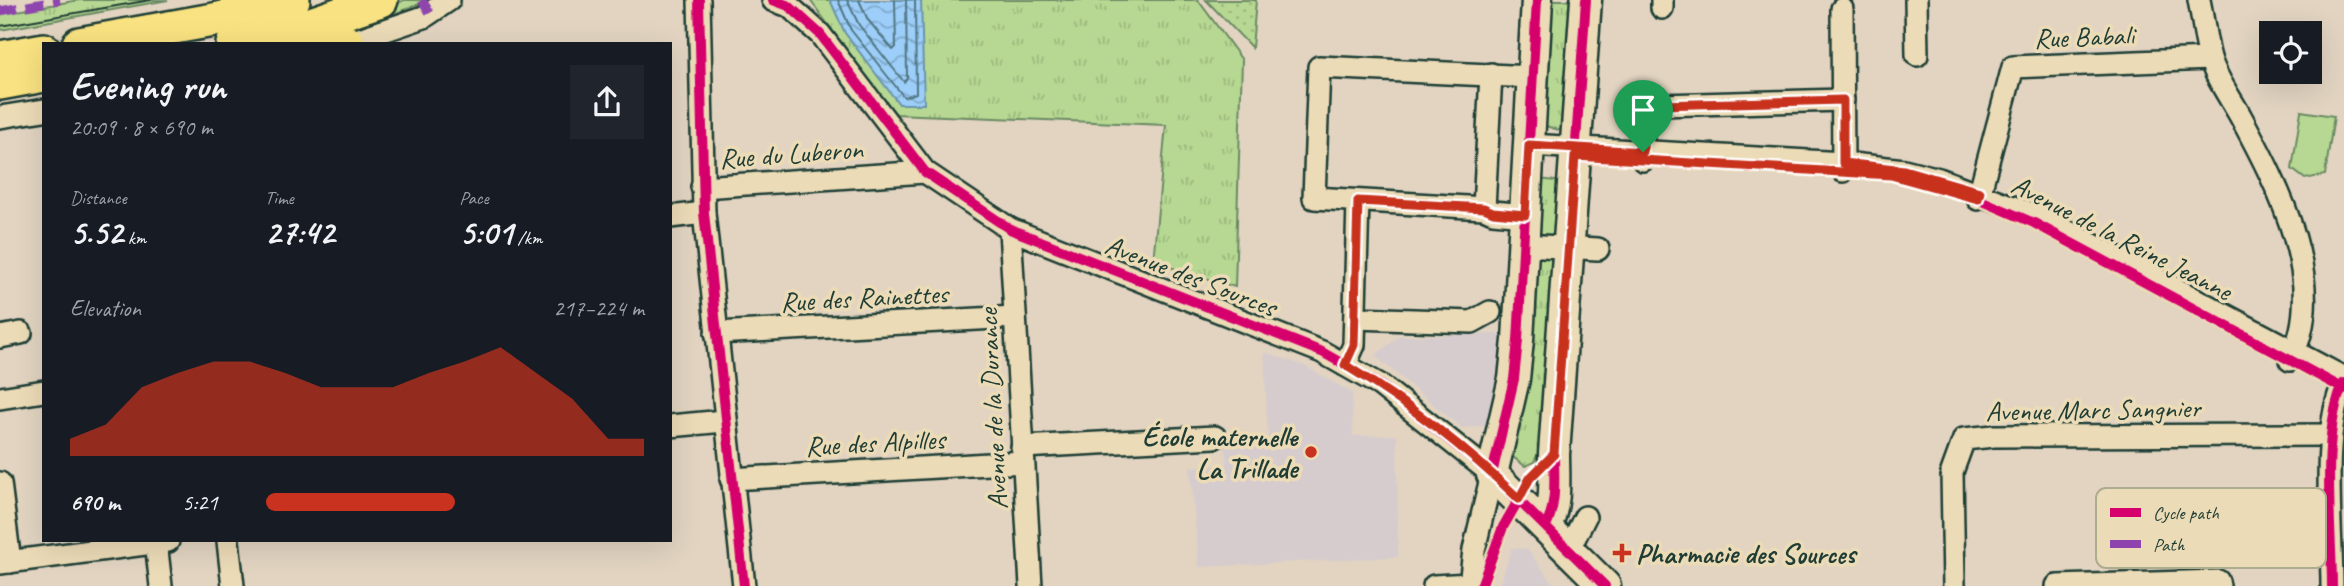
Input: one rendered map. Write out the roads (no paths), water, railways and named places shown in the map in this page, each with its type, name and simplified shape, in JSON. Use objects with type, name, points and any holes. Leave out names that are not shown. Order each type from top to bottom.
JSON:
[{"type":"main road","points":[[90,42],[230,17],[292,0]]},
{"type":"main road","points":[[241,42],[302,27],[381,0]]},
{"type":"main road","points":[[0,58],[42,50]]},
{"type":"main road","points":[[0,83],[42,75]]},
{"type":"street","points":[[341,42],[424,17],[449,0]]},
{"type":"street","points":[[699,0],[702,187],[724,421],[744,586]]},
{"type":"street","points":[[1434,586],[1470,585],[1474,550],[1514,379],[1537,0]]},
{"type":"street","points":[[1546,526],[1553,510],[1554,454],[1584,248],[1576,148],[1586,0]]},
{"type":"street","points":[[1916,0],[1916,55]]},
{"type":"street","points":[[2199,0],[2210,59],[2259,150],[2290,222],[2306,290],[2303,332],[2293,356]]},
{"type":"street","name":"Avenue des Sources","points":[[785,2],[820,34],[925,172],[1010,229],[1322,352],[1345,365],[1416,411],[1492,474],[1605,586]]},
{"type":"street","points":[[1842,9],[1843,167]]},
{"type":"street","name":"Rue Babali","points":[[1979,196],[2013,67],[2210,59]]},
{"type":"street","points":[[1525,215],[1493,212],[1484,208],[1314,198],[1319,67],[1532,77]]},
{"type":"street","points":[[1484,208],[1491,74]]},
{"type":"street","points":[[1643,156],[1645,116],[1651,108],[1660,105],[1843,100]]},
{"type":"street","points":[[0,117],[42,114]]},
{"type":"street","name":"Avenue de la Reine Jeanne","points":[[1529,145],[1643,156],[1904,170],[2042,218],[2293,356],[2344,381]]},
{"type":"street","name":"Rue du Luberon","points":[[702,187],[925,172]]},
{"type":"street","points":[[1345,365],[1354,345],[1358,201]]},
{"type":"street","points":[[672,217],[704,213]]},
{"type":"street","name":"Avenue de la Durance","points":[[1010,229],[1031,586]]},
{"type":"street","points":[[1523,245],[1584,248]]},
{"type":"street","points":[[1355,318],[1472,322],[1490,312]]},
{"type":"street","name":"Rue des Rainettes","points":[[716,333],[1015,317]]},
{"type":"street","points":[[2332,586],[2330,435],[2332,409],[2344,381]]},
{"type":"street","points":[[0,398],[42,391]]},
{"type":"street","points":[[672,426],[724,421]]},
{"type":"street","name":"Avenue Marc Sangnier","points":[[1954,586],[1952,472],[1964,439],[1994,436],[2330,435]]},
{"type":"street","name":"Rue des Alpilles","points":[[731,479],[1215,437]]},
{"type":"street","points":[[1519,499],[1530,478],[1554,454]]},
{"type":"street","points":[[0,483],[5,562],[155,542]]},
{"type":"street","points":[[1569,548],[1585,517]]},
{"type":"street","points":[[161,586],[162,542]]},
{"type":"street","points":[[228,542],[233,586]]},
{"type":"street","points":[[2057,586],[2218,581],[2219,586]]},
{"type":"water","points":[[830,0],[921,0],[924,104],[899,104],[845,33]]},
{"type":"tram line","points":[[0,26],[151,0]]},
{"type":"place","name":"École maternelle La Trillade","points":[[1311,452]]},
{"type":"place","name":"Pharmacie des Sources","points":[[1622,553]]}]
